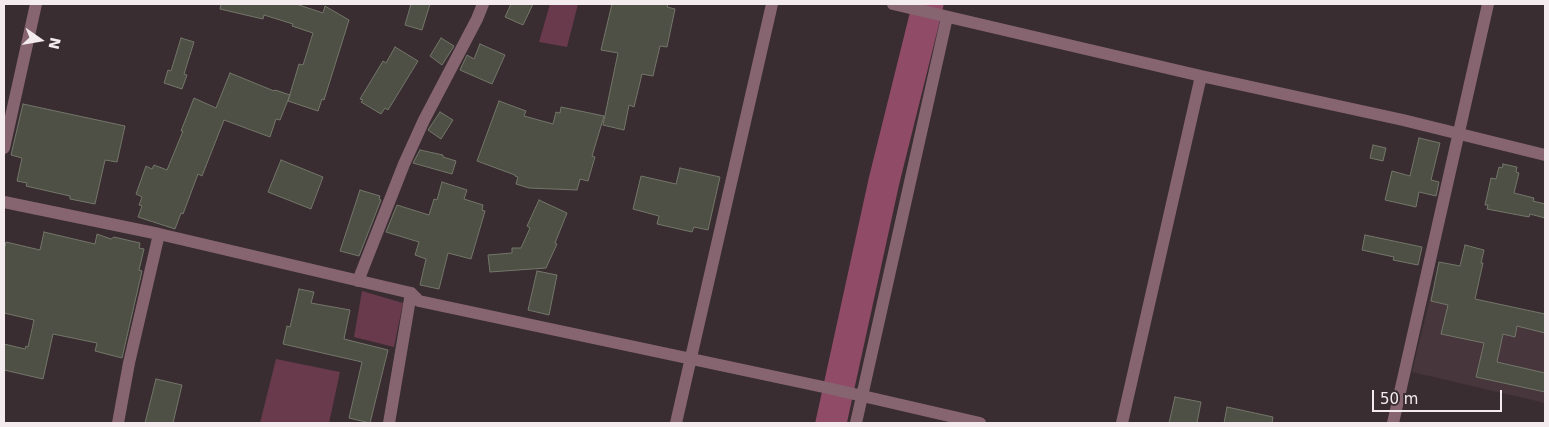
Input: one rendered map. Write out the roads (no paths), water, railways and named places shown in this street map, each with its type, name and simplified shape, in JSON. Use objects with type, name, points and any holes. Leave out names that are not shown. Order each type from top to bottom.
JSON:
[{"type":"street","points":[[4,148],[36,4]]},
{"type":"street","points":[[358,281],[404,164],[424,120],[483,4]]},
{"type":"street","points":[[676,423],[772,4]]},
{"type":"street","points":[[893,4],[1201,76],[1394,118],[1545,155]]},
{"type":"street","points":[[1393,423],[1488,4]]},
{"type":"street","points":[[856,423],[858,395],[943,16]]},
{"type":"street","points":[[1122,423],[1201,76]]},
{"type":"street","points":[[4,202],[160,234],[411,293],[419,301],[828,388],[980,423]]},
{"type":"street","points":[[118,423],[129,363],[160,234]]},
{"type":"street","points":[[389,423],[411,293]]},
{"type":"waterway","points":[[831,423],[884,181],[928,4]]}]
